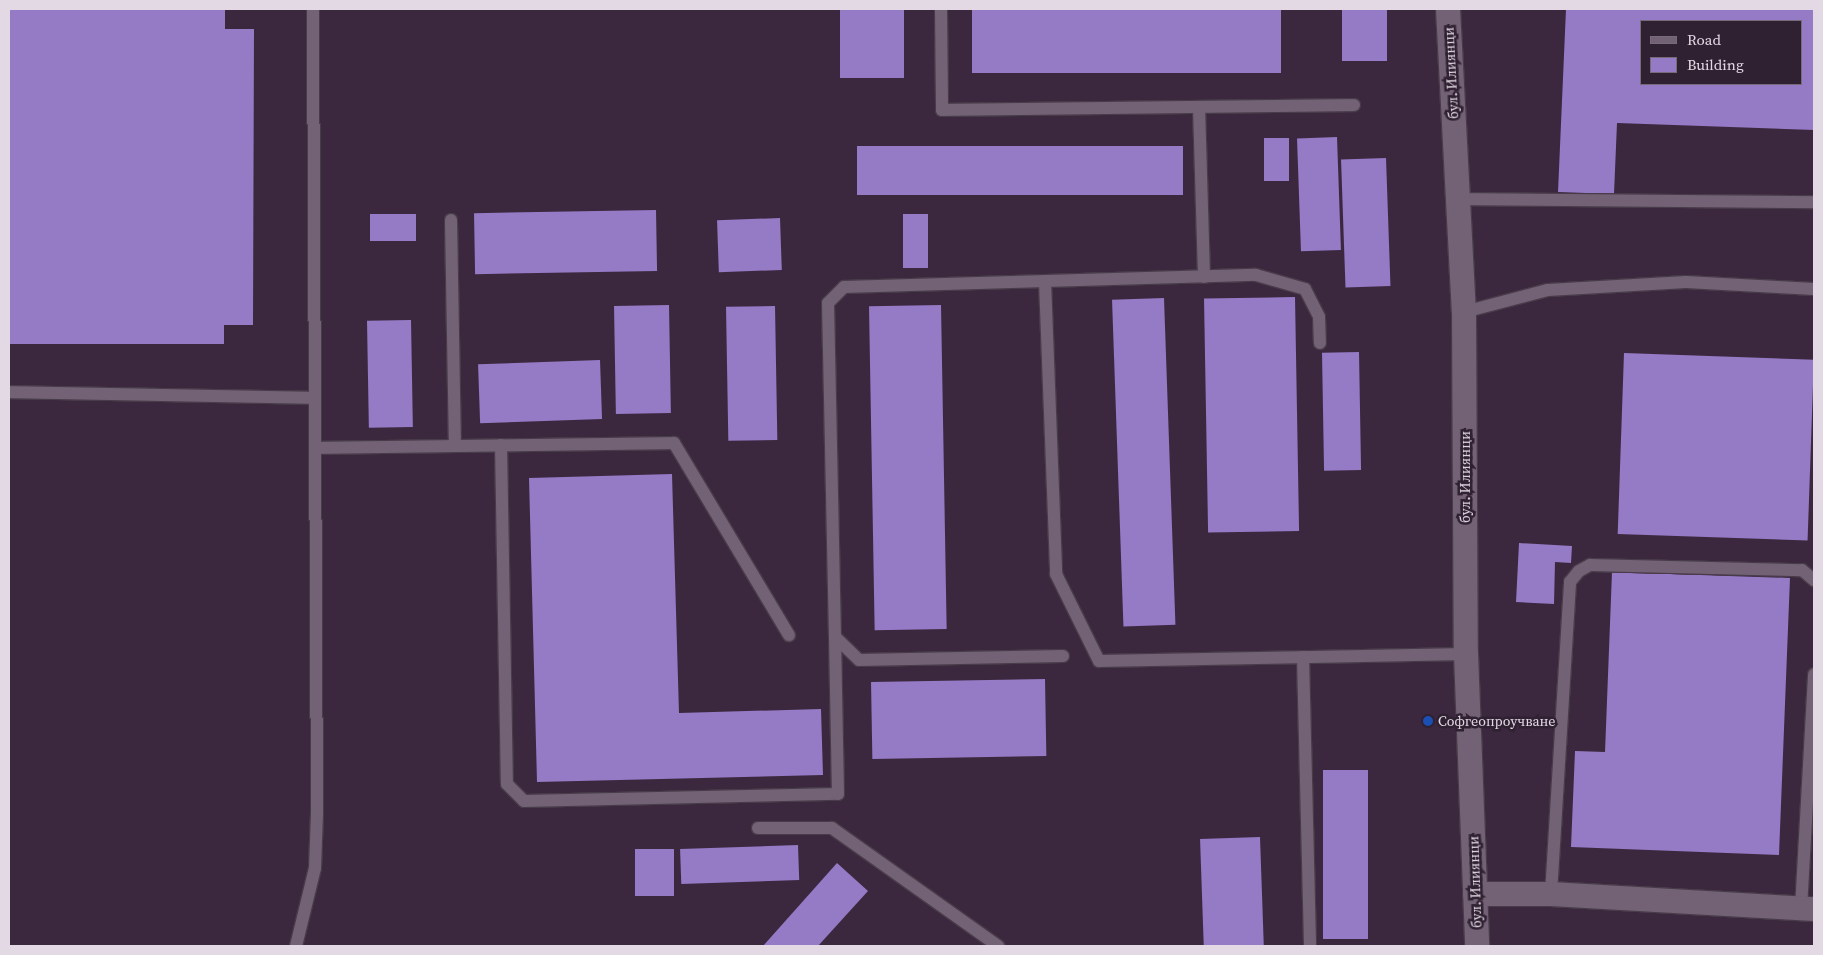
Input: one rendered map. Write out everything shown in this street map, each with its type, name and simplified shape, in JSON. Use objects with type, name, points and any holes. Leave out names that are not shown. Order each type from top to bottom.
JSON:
[{"type":"street","name":"бул. Илиянци","points":[[1448,9],[1464,312],[1466,654],[1477,946]]},
{"type":"street","points":[[1475,894],[1551,894],[1807,909]]},
{"type":"lane","points":[[296,946],[315,868],[317,813],[313,9]]},
{"type":"lane","points":[[941,9],[942,110],[1354,105]]},
{"type":"lane","points":[[1199,107],[1204,277]]},
{"type":"lane","points":[[1458,200],[1814,202]]},
{"type":"lane","points":[[451,220],[455,446]]},
{"type":"lane","points":[[500,445],[507,784],[524,801],[838,794],[828,303],[844,287],[1256,274],[1305,290],[1319,317],[1320,343]]},
{"type":"lane","points":[[1045,282],[1056,574],[1099,661],[1466,654]]},
{"type":"lane","points":[[1464,312],[1548,290],[1686,282],[1814,288]]},
{"type":"lane","points":[[9,392],[315,398]]},
{"type":"lane","points":[[316,448],[674,443],[789,634]]},
{"type":"lane","points":[[1551,894],[1570,582],[1579,571],[1590,565],[1802,570],[1814,580]]},
{"type":"lane","points":[[835,637],[859,660],[1063,656]]},
{"type":"lane","points":[[1303,657],[1310,946]]},
{"type":"lane","points":[[1807,909],[1814,674]]},
{"type":"lane","points":[[758,828],[832,828],[998,946]]},
{"type":"shaded area","points":[[9,9],[1814,9],[1814,946],[9,946]]},
{"type":"building","points":[[9,9],[225,9],[225,29],[254,29],[253,325],[224,325],[224,344],[9,344]]},
{"type":"building","points":[[840,9],[904,9],[904,78],[840,78]]},
{"type":"building","points":[[972,9],[1281,9],[1281,73],[972,73]]},
{"type":"building","points":[[1342,9],[1387,9],[1387,61],[1342,61]]},
{"type":"building","points":[[1566,9],[1814,9],[1814,130],[1617,123],[1614,194],[1558,192]]},
{"type":"building","points":[[1337,137],[1341,250],[1301,251],[1297,138]]},
{"type":"building","points":[[1264,138],[1289,138],[1289,181],[1264,181]]},
{"type":"building","points":[[857,146],[1183,146],[1183,195],[857,195]]},
{"type":"building","points":[[1386,158],[1390,286],[1345,287],[1341,160]]},
{"type":"building","points":[[656,210],[657,271],[475,274],[474,213]]},
{"type":"building","points":[[370,214],[416,214],[416,241],[370,241]]},
{"type":"building","points":[[903,214],[928,214],[928,268],[903,268]]},
{"type":"building","points":[[780,218],[782,270],[719,272],[717,220]]},
{"type":"building","points":[[1295,297],[1299,531],[1208,533],[1204,299]]},
{"type":"building","points":[[1164,298],[1175,625],[1123,627],[1112,300]]},
{"type":"building","points":[[669,305],[671,413],[616,414],[614,306]]},
{"type":"building","points":[[941,305],[947,629],[875,630],[869,306]]},
{"type":"building","points":[[775,306],[777,440],[728,441],[726,307]]},
{"type":"building","points":[[411,320],[413,427],[369,428],[367,321]]},
{"type":"building","points":[[1359,352],[1361,470],[1324,471],[1322,353]]},
{"type":"building","points":[[1624,353],[1814,360],[1808,541],[1618,534]]},
{"type":"building","points":[[600,360],[602,419],[480,423],[478,364]]},
{"type":"building","points":[[672,474],[679,713],[821,709],[823,775],[537,782],[529,478]]},
{"type":"building","points":[[1519,543],[1572,546],[1571,563],[1555,562],[1554,604],[1516,602]]},
{"type":"building","points":[[1612,572],[1790,578],[1779,855],[1571,847],[1575,751],[1605,752]]},
{"type":"building","points":[[1045,679],[1046,756],[872,759],[871,682]]},
{"type":"building","points":[[1323,770],[1368,770],[1368,939],[1323,939]]},
{"type":"building","points":[[1260,837],[1264,946],[1204,946],[1200,839]]},
{"type":"building","points":[[798,845],[799,880],[681,884],[680,849]]},
{"type":"building","points":[[635,849],[674,849],[674,896],[635,896]]},
{"type":"building","points":[[837,863],[868,891],[818,946],[763,946]]},
{"type":"place","name":"Софгеопроучване","points":[[1428,721]]}]
